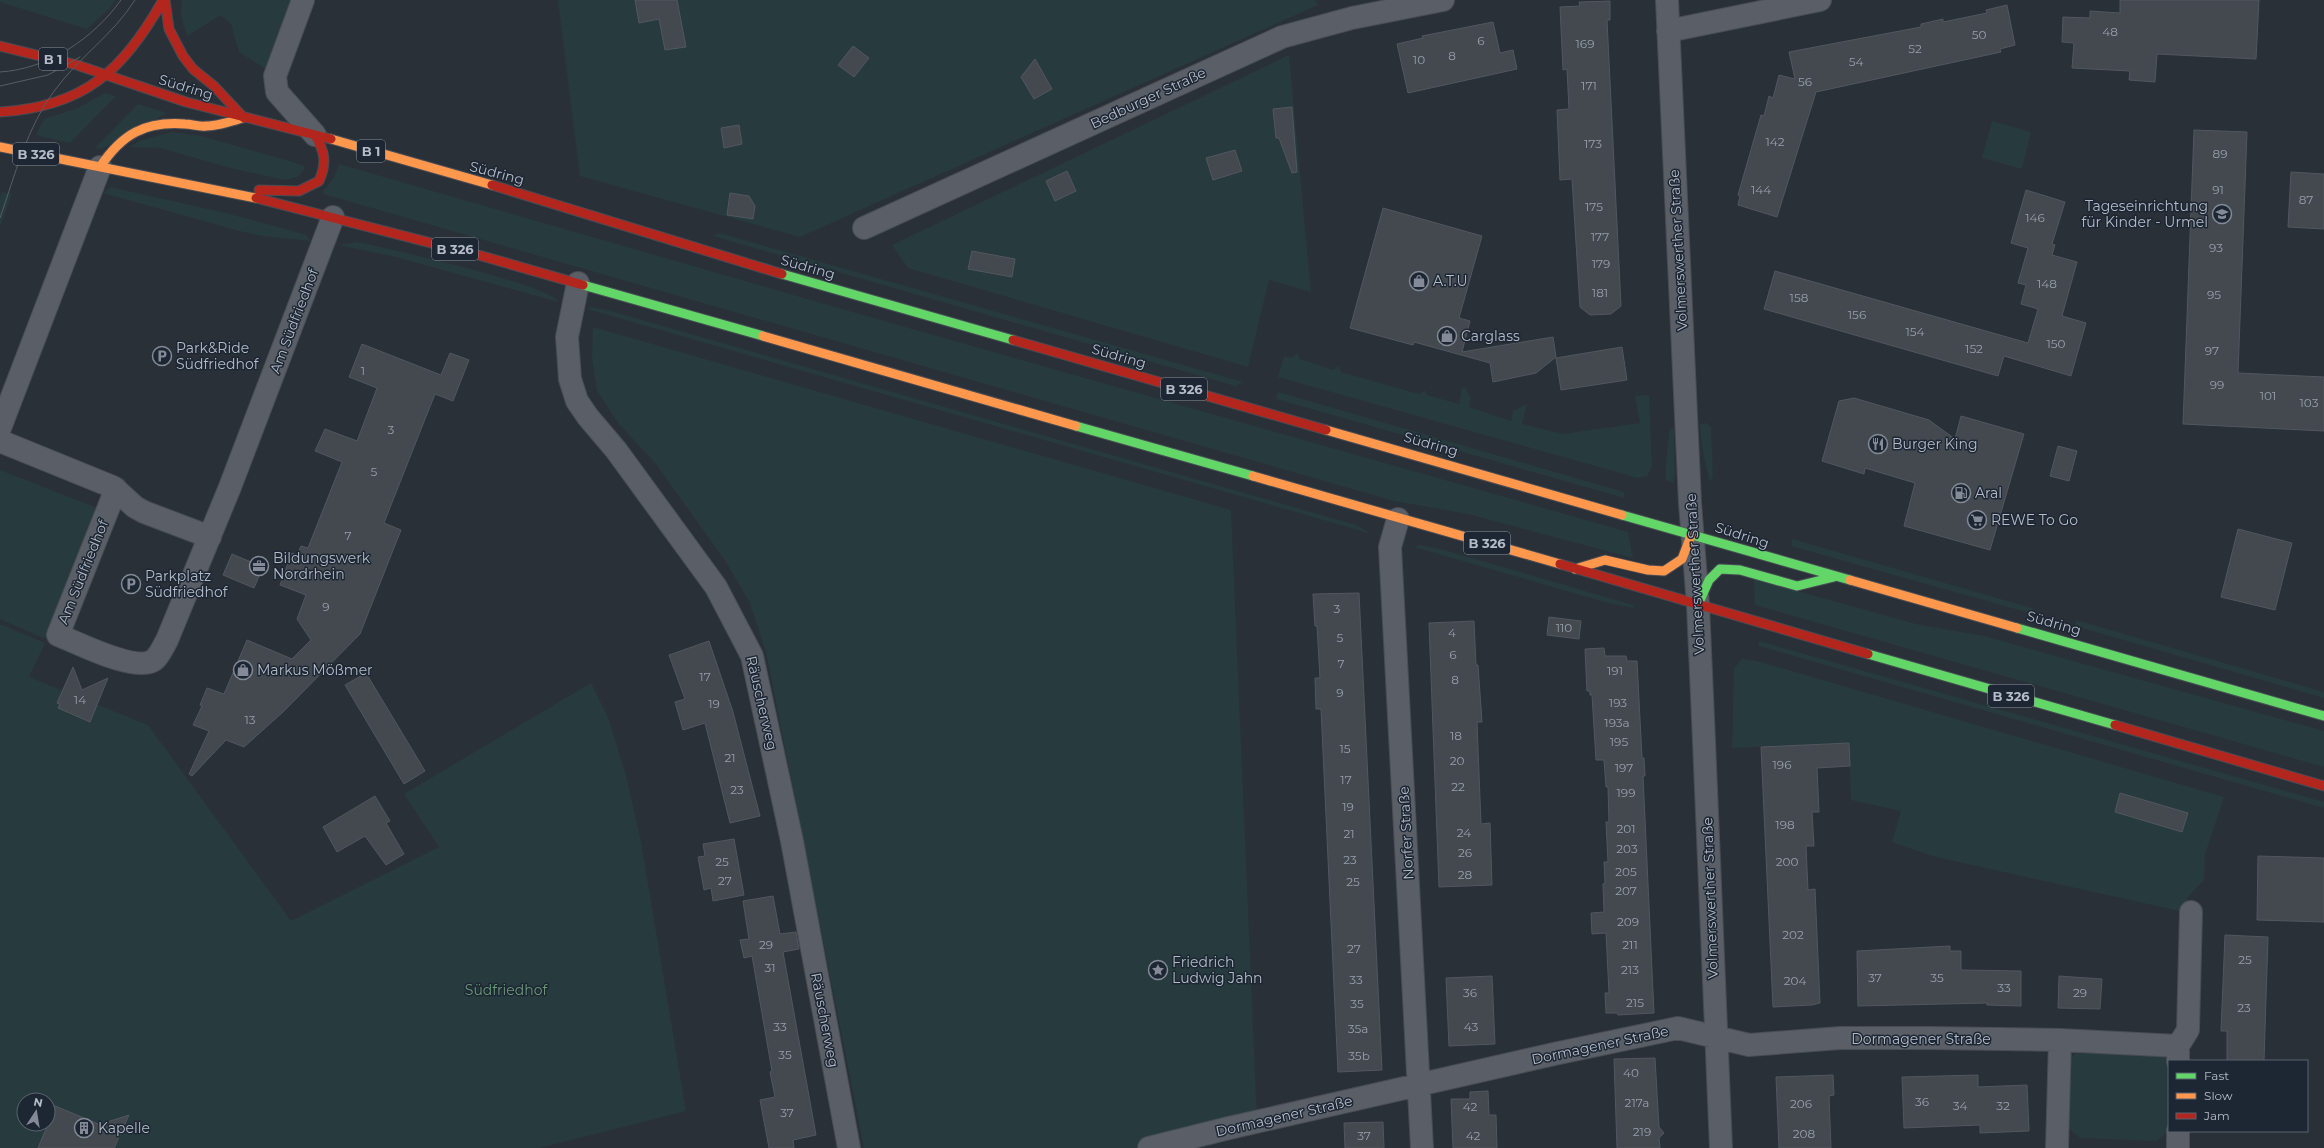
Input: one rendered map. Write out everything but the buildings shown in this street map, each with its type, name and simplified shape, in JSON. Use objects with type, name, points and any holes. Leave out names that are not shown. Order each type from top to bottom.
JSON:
[{"type":"main road","points":[[0,112],[45,106],[66,99],[105,76],[138,41],[164,0]]},
{"type":"main road","points":[[100,167],[110,149],[119,141],[129,134],[145,127],[184,124],[209,127],[244,118],[214,86],[193,69],[183,56],[169,29],[164,0]]},
{"type":"main road","name":"Südring","points":[[0,46],[77,66],[105,76],[244,118],[428,167],[600,217],[677,243],[793,277],[1692,533],[1835,577],[2044,634],[2324,716]]},
{"type":"main road","points":[[232,192],[273,189],[299,190],[319,181],[326,167],[325,153],[315,136]]},
{"type":"main road","name":"B 326","points":[[0,147],[232,192],[333,217],[578,283],[2324,786]]},
{"type":"main road","points":[[1575,569],[1605,560],[1648,570],[1664,571],[1682,560],[1692,533]]},
{"type":"main road","name":"B 326","points":[[1698,605],[1709,580],[1720,569],[1728,568],[1740,570],[1797,586],[1835,577]]},
{"type":"street","points":[[303,0],[275,76],[277,92],[315,136]]},
{"type":"street","name":"Bedburger Straße","points":[[864,228],[1282,37],[1352,18],[1443,0]]},
{"type":"street","name":"Volmerswerther Straße","points":[[1667,0],[1692,533],[1698,605],[1721,1148]]},
{"type":"street","points":[[1668,31],[1820,0]]},
{"type":"street","points":[[0,428],[100,167]]},
{"type":"street","name":"Am Südfriedhof","points":[[116,489],[58,635],[122,660],[143,664],[153,660],[167,640],[210,537],[333,217]]},
{"type":"street","name":"Räuscherweg","points":[[578,283],[567,337],[570,379],[577,401],[588,417],[616,450],[716,587],[752,656],[790,833],[850,1148]]},
{"type":"street","points":[[0,441],[116,489],[135,507],[144,512],[210,537]]},
{"type":"street","name":"Norfer Straße","points":[[1398,519],[1390,547],[1420,1086],[1422,1148]]},
{"type":"street","name":"Dormagener Straße","points":[[1149,1148],[1229,1128],[1420,1086],[1554,1054],[1678,1028],[1749,1045],[1840,1038],[2060,1040],[2178,1053],[2188,1030],[2192,912]]},
{"type":"street","points":[[2057,1148],[2060,1040]]},
{"type":"street","points":[[2178,1132],[2178,1148]]},
{"type":"green space","points":[[0,0],[115,0],[109,9],[87,29],[0,2]]},
{"type":"green space","points":[[182,0],[294,0],[266,69],[239,52],[231,24],[221,15],[187,36],[181,16]]},
{"type":"green space","points":[[558,0],[1315,0],[1318,5],[800,237],[580,176]]},
{"type":"green space","points":[[1289,55],[1311,292],[1269,280],[1248,367],[908,268],[892,245]]},
{"type":"green space","points":[[105,93],[116,96],[70,143],[36,135],[44,119],[78,108]]},
{"type":"green space","points":[[138,104],[167,113],[102,149],[95,148]]},
{"type":"green space","points":[[1992,121],[2031,132],[2022,169],[1982,158]]},
{"type":"green space","points":[[171,132],[197,135],[293,162],[304,166],[305,169],[298,177],[285,180],[230,168],[161,148],[130,147],[139,141]]},
{"type":"green space","points":[[339,164],[870,317],[1628,532],[1633,558],[1468,514],[1394,501],[323,194],[323,191],[334,178]]},
{"type":"green space","points":[[110,187],[226,213],[300,233],[306,235],[311,241],[263,236],[239,231],[103,193]]},
{"type":"green space","points":[[2,192],[12,194],[0,227],[0,197]]},
{"type":"green space","points":[[719,233],[1243,382],[1235,386],[713,236]]},
{"type":"green space","points":[[357,242],[400,251],[498,277],[548,294],[559,302],[392,256],[339,245]]},
{"type":"green space","points":[[591,307],[607,310],[1356,525],[1372,534],[587,309]]},
{"type":"green space","points":[[593,327],[1231,510],[1257,1120],[1136,1148],[864,1148],[766,652],[750,603],[726,562],[656,464],[619,424],[597,391],[592,358]]},
{"type":"green space","points":[[1297,353],[1300,359],[1333,370],[1339,366],[1341,372],[1419,394],[1425,390],[1427,395],[1459,404],[1462,388],[1465,387],[1471,398],[1469,407],[1511,421],[1513,411],[1527,404],[1522,424],[1562,434],[1640,423],[1635,396],[1649,395],[1652,467],[1647,476],[1638,478],[1278,377],[1284,356],[1292,358]]},
{"type":"green space","points":[[1278,392],[1624,492],[1624,498],[1276,399]]},
{"type":"green space","points":[[1706,423],[1711,427],[1713,476],[1710,482],[1700,424]]},
{"type":"green space","points":[[1674,428],[1675,476],[1673,483],[1666,480],[1666,477],[1669,432],[1670,429]]},
{"type":"green space","points":[[0,470],[97,508],[46,639],[0,619]]},
{"type":"green space","points":[[1792,539],[2032,608],[2034,611],[2033,614],[1791,546]]},
{"type":"green space","points":[[1419,545],[1444,550],[1633,605],[1635,608],[1608,603],[1414,547]]},
{"type":"green space","points":[[1754,579],[1916,624],[1984,636],[2324,731],[2324,767],[1755,605]]},
{"type":"green space","points":[[2076,620],[2324,692],[2324,698],[2075,626]]},
{"type":"green space","name":"Südfriedhof","points":[[0,624],[45,643],[29,677],[148,725],[291,921],[439,847],[404,794],[591,683],[608,717],[627,779],[641,842],[686,1111],[539,1148],[0,1148]]},
{"type":"green space","points":[[1759,641],[2324,802],[2324,808],[1759,646]]},
{"type":"green space","points":[[1742,659],[1757,661],[2224,797],[2205,854],[2204,880],[2188,897],[2184,912],[1932,856],[1892,842],[1901,811],[1851,800],[1849,743],[1732,748],[1734,668]]},
{"type":"green space","points":[[2080,1048],[2160,1052],[2169,1060],[2168,1132],[2156,1141],[2080,1138],[2067,1127],[2071,1058]]},
{"type":"tram line","points":[[0,72],[18,70],[35,65],[68,50],[97,27],[121,0]]},
{"type":"tram line","points":[[0,218],[29,135],[45,104],[64,78],[117,24],[135,0]]},
{"type":"tram line","points":[[0,86],[48,75],[80,57]]},
{"type":"traffic: fast","points":[[782,274],[1013,340]]},
{"type":"traffic: fast","points":[[583,285],[763,336]]},
{"type":"traffic: fast","points":[[1076,426],[1253,476]]},
{"type":"traffic: fast","points":[[1622,515],[1850,580]]},
{"type":"traffic: fast","points":[[1698,605],[1709,580],[1720,569],[1740,570],[1797,586],[1834,577]]},
{"type":"traffic: fast","points":[[2017,628],[2324,716]]},
{"type":"traffic: fast","points":[[1868,654],[2115,725]]},
{"type":"traffic: slow","points":[[100,167],[108,156],[126,138],[146,128],[171,124],[210,126],[224,124],[242,118]]},
{"type":"traffic: slow","points":[[331,139],[492,185]]},
{"type":"traffic: slow","points":[[0,147],[256,198]]},
{"type":"traffic: slow","points":[[763,336],[1076,426]]},
{"type":"traffic: slow","points":[[1326,430],[1622,515]]},
{"type":"traffic: slow","points":[[1253,476],[1560,564]]},
{"type":"traffic: slow","points":[[1575,569],[1605,560],[1648,570],[1664,571],[1682,559],[1692,533]]},
{"type":"traffic: slow","points":[[1850,580],[2017,628]]},
{"type":"traffic: jam","points":[[0,112],[30,109],[55,102],[78,93],[98,80],[116,65],[133,46],[163,0]]},
{"type":"traffic: jam","points":[[165,0],[169,29],[183,56],[193,69],[214,86],[244,118]]},
{"type":"traffic: jam","points":[[0,46],[77,65],[186,102],[331,139]]},
{"type":"traffic: jam","points":[[259,190],[299,191],[319,181],[322,175],[324,158],[323,152],[315,135]]},
{"type":"traffic: jam","points":[[492,185],[782,274]]},
{"type":"traffic: jam","points":[[256,198],[482,256],[583,285]]},
{"type":"traffic: jam","points":[[1013,340],[1326,430]]},
{"type":"traffic: jam","points":[[1560,564],[1868,654]]},
{"type":"traffic: jam","points":[[2115,725],[2324,786]]},
{"type":"place","name":"Tageseinrichtung für Kinder - Urmel","points":[[2222,214]]},
{"type":"place","name":"A.T.U","points":[[1419,281]]},
{"type":"place","name":"Carglass","points":[[1447,336]]},
{"type":"place","name":"Park&Ride Südfriedhof","points":[[162,356]]},
{"type":"place","name":"Burger King","points":[[1878,444]]},
{"type":"place","name":"Aral","points":[[1961,493]]},
{"type":"place","name":"REWE To Go","points":[[1977,520]]},
{"type":"place","name":"Bildungswerk Nordrhein","points":[[259,566]]},
{"type":"place","name":"Parkplatz Südfriedhof","points":[[131,584]]},
{"type":"place","name":"Markus Mößmer","points":[[243,670]]},
{"type":"place","name":"Friedrich Ludwig Jahn","points":[[1158,970]]},
{"type":"place","name":"Kapelle","points":[[84,1128]]}]
